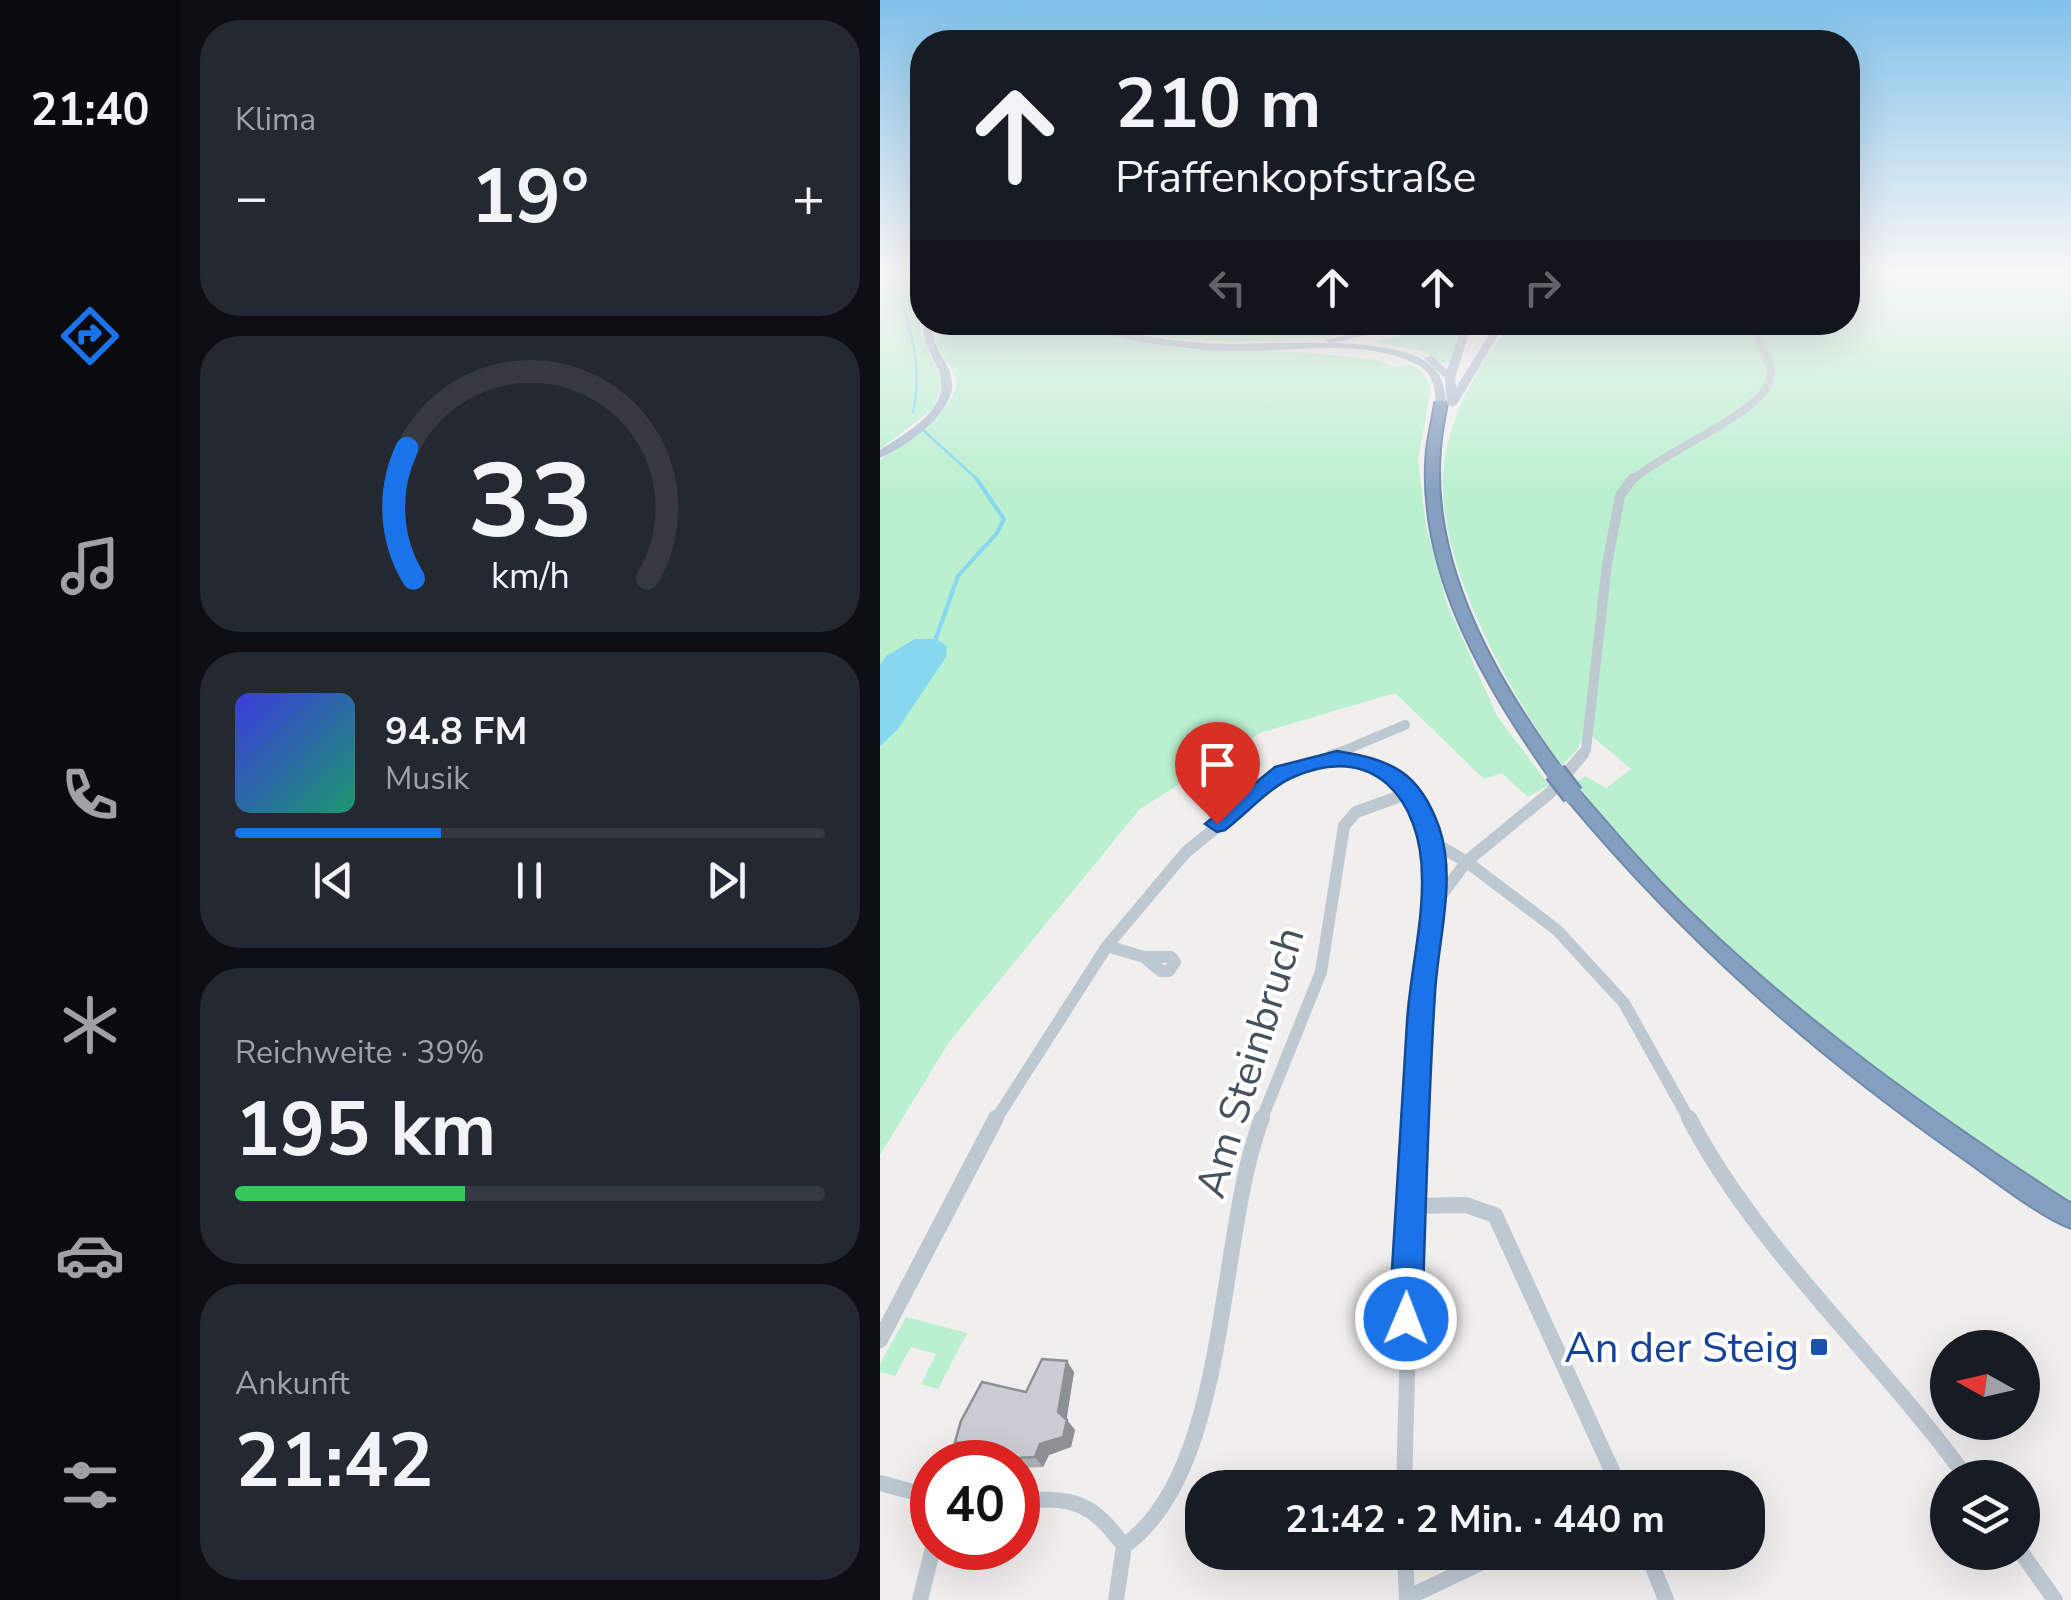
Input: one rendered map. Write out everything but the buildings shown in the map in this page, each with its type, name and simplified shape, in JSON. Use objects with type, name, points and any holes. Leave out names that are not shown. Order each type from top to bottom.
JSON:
[{"type":"highway","points":[[1447,403],[1435,486],[1460,610],[1500,693],[1554,772],[1653,890],[1698,936],[1788,1013],[1992,1166],[2071,1217]]},
{"type":"main road","points":[[880,455],[924,423],[948,392],[950,384],[931,345]]},
{"type":"main road","points":[[1195,345],[1382,352],[1420,362],[1438,378],[1447,403]]},
{"type":"main road","points":[[1328,348],[1354,345]]},
{"type":"main road","points":[[1363,345],[1417,353],[1439,365],[1450,378]]},
{"type":"main road","points":[[1447,403],[1461,345]]},
{"type":"main road","points":[[1447,403],[1487,345]]},
{"type":"street","points":[[1432,908],[1481,846],[1553,794],[1586,750],[1607,564],[1618,504],[1632,480],[1665,454],[1743,410],[1764,393],[1771,367],[1761,345]]},
{"type":"street","points":[[880,1340],[1001,1109],[1106,946],[1186,852],[1283,773],[1404,725]]},
{"type":"street","points":[[1368,742],[1408,793],[1432,841],[1432,908],[1422,991],[1409,1206],[1404,1470]]},
{"type":"street","points":[[1318,762],[1358,760],[1394,774]]},
{"type":"street","name":"Am Steinbruch","points":[[1124,1546],[1148,1524],[1177,1481],[1196,1438],[1212,1376],[1241,1183],[1267,1105],[1320,975],[1344,826],[1356,812],[1408,793]]},
{"type":"street","points":[[1432,841],[1467,862],[1557,930],[1624,1004],[1648,1041],[1712,1164],[1744,1210],[1920,1413],[1954,1460]]},
{"type":"street","points":[[1106,946],[1144,958]]},
{"type":"street","points":[[1409,1206],[1489,1208],[1495,1214],[1610,1470]]},
{"type":"street","points":[[880,1484],[910,1491]]},
{"type":"street","points":[[1040,1499],[1068,1498],[1102,1514],[1124,1546],[1116,1600]]},
{"type":"street","points":[[920,1600],[928,1570]]},
{"type":"street","points":[[1406,1570],[1407,1599],[1466,1570]]},
{"type":"street","points":[[1654,1570],[1666,1600]]},
{"type":"street","points":[[2034,1570],[2055,1600]]},
{"type":"green space","points":[[880,345],[926,345],[942,382],[934,408],[880,449]]},
{"type":"green space","points":[[937,345],[1166,345],[1311,353],[1377,360],[1396,367],[1412,365],[1422,371],[1431,388],[1418,460],[1426,526],[1447,604],[1497,716],[1549,785],[1528,797],[1502,773],[1484,779],[1395,693],[1260,733],[1140,809],[949,1042],[880,1155],[880,460],[930,423],[951,398],[956,386],[954,373]]},
{"type":"green space","points":[[1390,345],[1455,345],[1450,362],[1442,363],[1419,350]]},
{"type":"green space","points":[[1496,345],[2071,345],[2071,1202],[1823,1029],[1687,911],[1576,783],[1585,776],[1606,788],[1631,769],[1586,731],[1577,750],[1561,766],[1496,658],[1476,616],[1448,531],[1443,489],[1450,433]]},
{"type":"green space","points":[[906,1317],[967,1333],[938,1389],[921,1384],[936,1354],[911,1347],[895,1376],[880,1372],[880,1364]]},
{"type":"water","points":[[915,639],[936,639],[947,646],[946,657],[897,730],[880,746],[880,665],[886,656]]},
{"type":"waterway","points":[[913,345],[917,376],[913,412]]},
{"type":"waterway","points":[[923,430],[976,479]]},
{"type":"waterway","points":[[935,641],[958,576],[997,533],[1004,519],[976,479]]},
{"type":"place","name":"An der Steig","points":[[1819,1347]]},
{"type":"route","points":[[1217,824],[1283,773],[1337,758],[1378,765],[1394,774],[1418,806],[1428,830],[1434,878],[1422,991],[1406,1319]]}]
